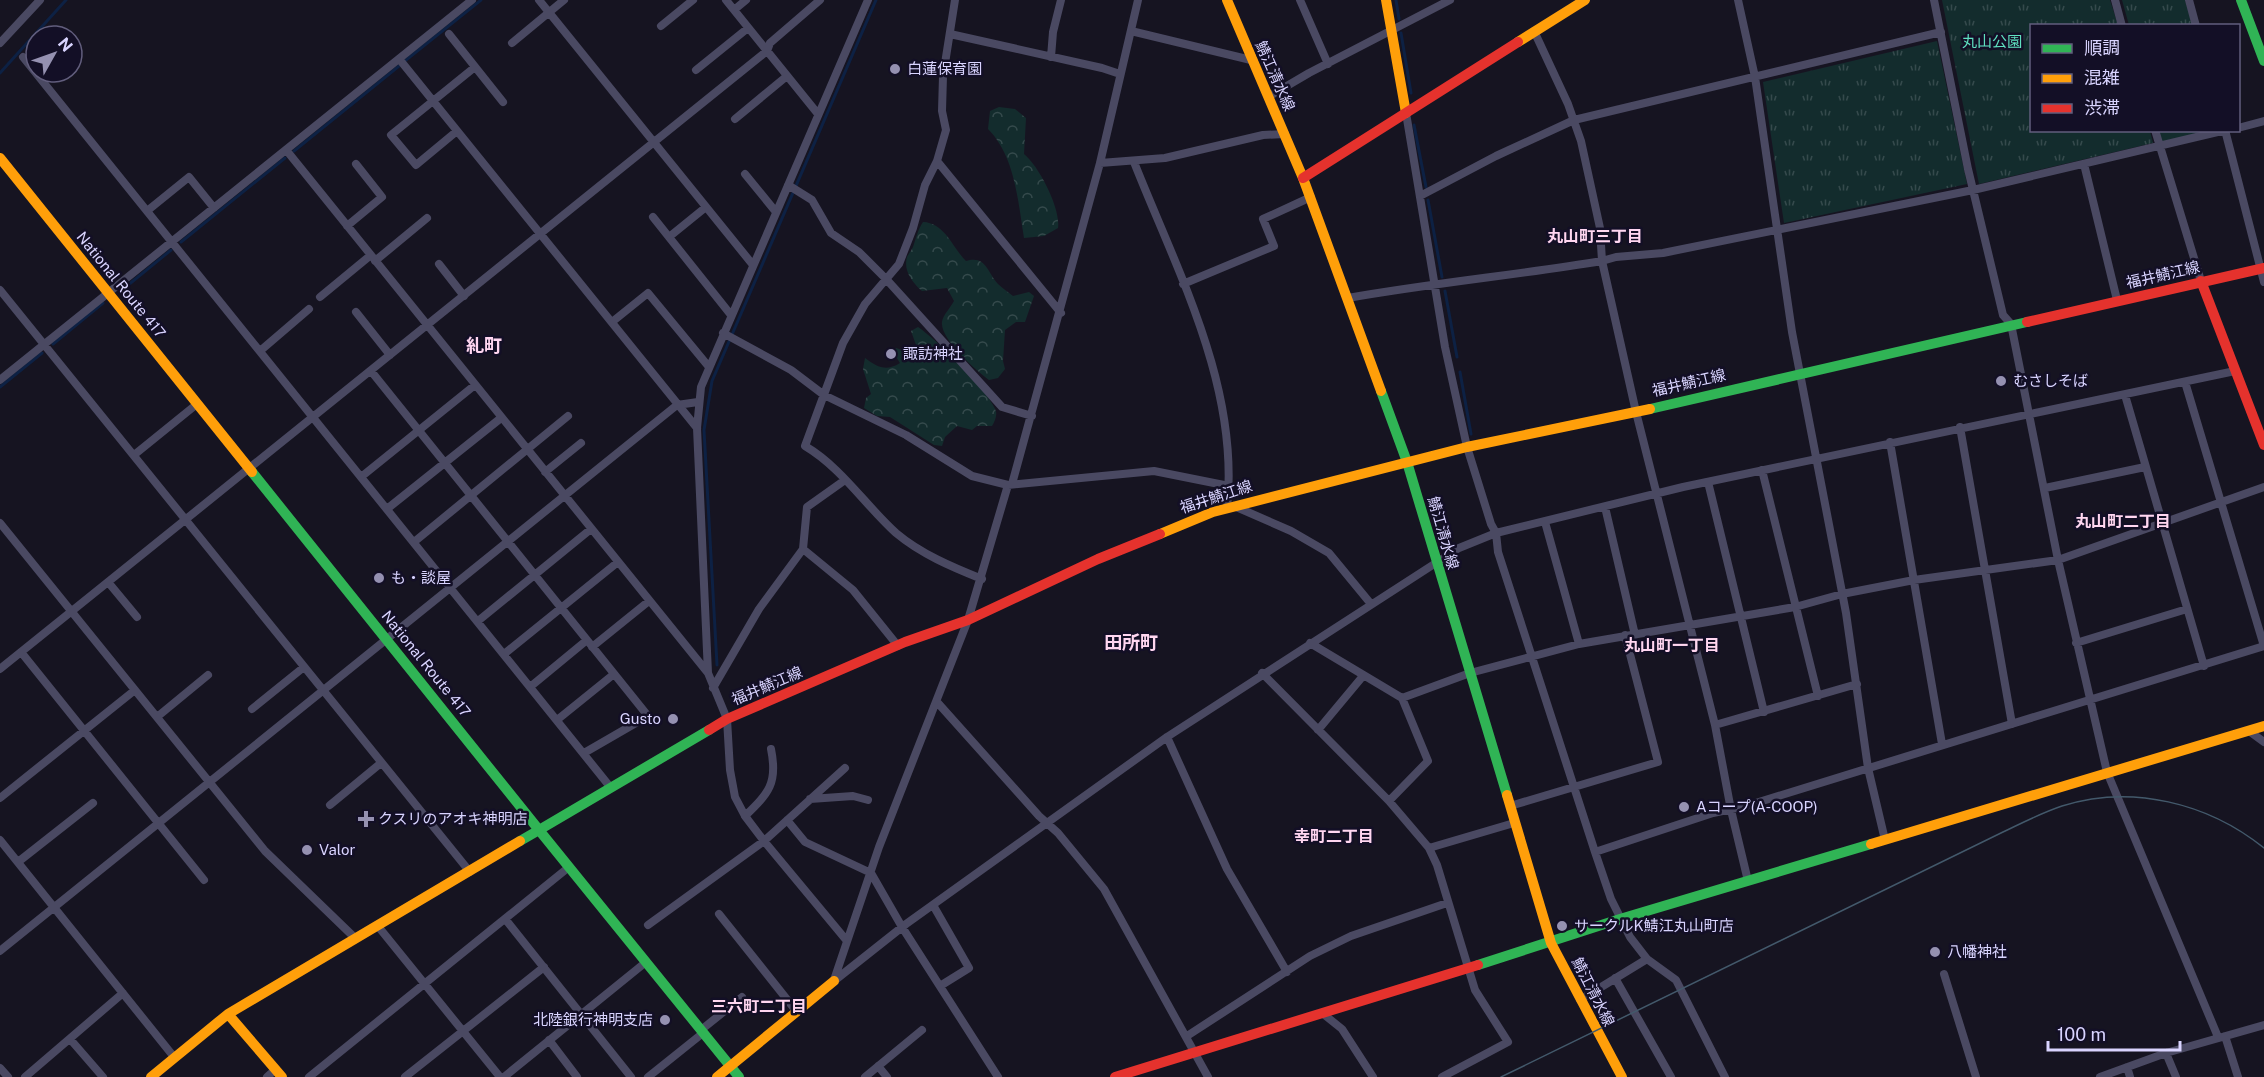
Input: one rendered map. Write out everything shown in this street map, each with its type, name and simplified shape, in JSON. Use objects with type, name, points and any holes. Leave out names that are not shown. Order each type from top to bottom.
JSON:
[{"type":"main road","name":"鯖江清水線","points":[[1227,0],[1311,197],[1407,462],[1551,943],[1622,1077]]},
{"type":"main road","points":[[1386,0],[1406,113]]},
{"type":"main road","points":[[1303,178],[1585,0]]},
{"type":"main road","points":[[2241,0],[2264,61]]},
{"type":"main road","name":"National Route 417","points":[[0,158],[539,830]]},
{"type":"main road","name":"福井鯖江線","points":[[539,830],[727,719],[898,646],[968,620],[1141,540],[1230,507],[1467,447],[1636,412],[1800,372],[2262,268]]},
{"type":"main road","points":[[2201,281],[2264,445]]},
{"type":"main road","points":[[1115,1077],[1551,943],[1620,919],[2264,726]]},
{"type":"main road","points":[[151,1077],[228,1014],[539,830],[739,1077]]},
{"type":"main road","points":[[717,1077],[834,981]]},
{"type":"main road","points":[[228,1014],[275,1074]]},
{"type":"street","points":[[0,43],[40,0]]},
{"type":"street","points":[[0,380],[472,0]]},
{"type":"street","points":[[539,0],[753,265]]},
{"type":"street","points":[[512,43],[564,0]]},
{"type":"street","points":[[661,26],[693,0]]},
{"type":"street","points":[[726,0],[818,114]]},
{"type":"street","points":[[734,10],[746,0]]},
{"type":"street","points":[[0,669],[767,51],[771,43],[820,0]]},
{"type":"street","points":[[847,941],[764,841],[745,816],[735,797],[730,770],[727,719],[708,673],[697,428],[698,402],[709,367],[728,336],[731,315],[776,212],[793,188],[818,114],[868,0]]},
{"type":"street","points":[[955,0],[943,76],[942,111],[946,130],[937,161],[925,184],[913,228],[899,264],[866,304],[843,343],[806,446],[825,459],[896,532],[909,542],[941,562],[982,579]]},
{"type":"street","points":[[1051,57],[1053,32],[1061,0]]},
{"type":"street","points":[[834,981],[871,873],[982,579],[1061,313],[1100,163],[1138,0]]},
{"type":"street","points":[[1300,0],[1328,64]]},
{"type":"street","points":[[1268,98],[1391,29],[1450,0]]},
{"type":"street","points":[[1934,0],[1973,190],[2003,315],[2011,324],[2058,560],[2107,772],[2238,1077]]},
{"type":"street","points":[[2115,0],[2121,24]]},
{"type":"street","points":[[2189,0],[2195,24]]},
{"type":"street","points":[[1740,1],[1755,77],[1775,231],[1842,594],[1868,768],[1885,840]]},
{"type":"street","points":[[696,70],[748,28]]},
{"type":"street","points":[[1131,31],[1251,60]]},
{"type":"street","points":[[1534,31],[1574,120],[1600,228],[1602,261],[1636,412],[1655,494],[1716,725],[1731,810],[1748,881]]},
{"type":"street","points":[[1420,196],[1496,156],[1574,120],[1941,32]]},
{"type":"street","points":[[449,34],[503,102]]},
{"type":"street","points":[[950,34],[1120,74]]},
{"type":"street","points":[[23,57],[611,788]]},
{"type":"street","points":[[400,60],[697,428]]},
{"type":"street","points":[[457,131],[416,165],[391,135],[475,68]]},
{"type":"street","points":[[735,119],[787,76]]},
{"type":"street","points":[[1406,113],[1435,283],[1467,447],[1491,524],[1497,533],[1498,552],[1573,786],[1620,919],[1647,959],[1677,980],[1725,1077]]},
{"type":"street","points":[[2240,127],[2264,121]]},
{"type":"street","points":[[2155,132],[2201,281]]},
{"type":"street","points":[[1348,298],[1435,283],[1461,283],[1602,261],[1616,256],[1663,253],[1973,190],[2221,132]]},
{"type":"street","points":[[2225,132],[2264,282]]},
{"type":"street","points":[[1100,163],[1134,162],[1263,135],[1285,134]]},
{"type":"street","points":[[287,151],[708,673]]},
{"type":"street","points":[[937,161],[1061,313]]},
{"type":"street","points":[[1134,162],[1183,284],[1216,381],[1225,431],[1230,507],[1291,531],[1329,554],[1371,604]]},
{"type":"street","points":[[2084,164],[2117,300]]},
{"type":"street","points":[[347,226],[382,197],[356,165]]},
{"type":"street","points":[[745,174],[776,212]]},
{"type":"street","points":[[147,211],[189,177],[214,208]]},
{"type":"street","points":[[793,188],[812,200],[831,233],[859,252],[887,280],[1002,407],[1032,416]]},
{"type":"street","points":[[1183,284],[1274,246],[1263,219],[1311,197]]},
{"type":"street","points":[[669,237],[706,207]]},
{"type":"street","points":[[653,217],[731,315]]},
{"type":"street","points":[[320,297],[427,218]]},
{"type":"street","points":[[440,264],[464,296]]},
{"type":"street","points":[[0,290],[470,872]]},
{"type":"street","points":[[612,322],[648,293],[709,367]]},
{"type":"street","points":[[260,351],[309,309]]},
{"type":"street","points":[[356,312],[390,355]]},
{"type":"street","points":[[728,336],[791,370],[824,395],[906,435],[972,476],[1010,485],[1154,471],[1229,486]]},
{"type":"street","points":[[370,371],[648,716],[584,753]]},
{"type":"street","points":[[834,981],[902,927],[1167,737],[1262,673],[1437,565],[1459,548],[1497,533],[1655,494],[1960,427],[2235,371]]},
{"type":"street","points":[[1595,852],[1942,744],[2089,702],[2264,646],[2185,382]]},
{"type":"street","points":[[362,477],[475,385]]},
{"type":"street","points":[[2125,395],[2204,666]]},
{"type":"street","points":[[0,951],[677,405],[698,402]]},
{"type":"street","points":[[134,455],[197,404]]},
{"type":"street","points":[[414,542],[568,416]]},
{"type":"street","points":[[387,509],[501,418]]},
{"type":"street","points":[[1960,427],[2012,724]]},
{"type":"street","points":[[1890,442],[1942,744]]},
{"type":"street","points":[[545,472],[581,443]]},
{"type":"street","points":[[2045,488],[2145,467]]},
{"type":"street","points":[[1762,470],[1818,696]]},
{"type":"street","points":[[713,688],[759,609],[803,549],[807,507],[845,480]]},
{"type":"street","points":[[1708,482],[1764,712]]},
{"type":"street","points":[[1402,698],[1470,673],[1579,644],[1795,607],[1842,594],[1914,580],[2058,560],[2264,487]]},
{"type":"street","points":[[1605,507],[1635,635]]},
{"type":"street","points":[[1545,522],[1579,644]]},
{"type":"street","points":[[0,523],[265,851],[355,938]]},
{"type":"street","points":[[478,621],[591,529]]},
{"type":"street","points":[[803,549],[853,590],[898,646]]},
{"type":"street","points":[[504,654],[618,562]]},
{"type":"street","points":[[108,582],[137,617]]},
{"type":"street","points":[[592,647],[649,601]]},
{"type":"street","points":[[2076,644],[2187,609]]},
{"type":"street","points":[[1510,806],[1658,762],[1625,635]]},
{"type":"street","points":[[530,687],[587,640]]},
{"type":"street","points":[[1310,643],[1402,698],[1428,761],[1389,801]]},
{"type":"street","points":[[21,652],[204,880]]},
{"type":"street","points":[[252,709],[304,667]]},
{"type":"street","points":[[1262,673],[1389,801],[1429,848],[1437,865],[1475,990],[1508,1042],[1442,1077]]},
{"type":"street","points":[[557,720],[614,674]]},
{"type":"street","points":[[157,717],[208,675]]},
{"type":"street","points":[[1318,730],[1363,676]]},
{"type":"street","points":[[1716,725],[1857,684]]},
{"type":"street","points":[[0,798],[135,690]]},
{"type":"street","points":[[937,702],[1047,824],[1058,833],[1104,890],[1208,1077]]},
{"type":"street","points":[[2249,731],[2264,742]]},
{"type":"street","points":[[1167,737],[1227,869],[1287,972]]},
{"type":"street","points":[[745,816],[770,787],[775,769],[771,749]]},
{"type":"street","points":[[330,805],[381,763]]},
{"type":"street","points":[[648,925],[764,841],[845,768]]},
{"type":"street","points":[[810,799],[853,796],[868,800]]},
{"type":"street","points":[[18,862],[93,803]]},
{"type":"street","points":[[787,820],[805,842],[871,873],[902,927],[998,1077]]},
{"type":"street","points":[[1429,848],[1514,823]]},
{"type":"street","points":[[0,840],[174,1057]]},
{"type":"street","points":[[309,1077],[569,867]]},
{"type":"street","points":[[1187,1036],[1310,956],[1351,936],[1447,903]]},
{"type":"street","points":[[933,905],[969,968],[940,986]]},
{"type":"street","points":[[719,914],[797,1012]]},
{"type":"street","points":[[506,920],[631,1077]]},
{"type":"street","points":[[377,925],[424,985],[502,1077],[646,962]]},
{"type":"street","points":[[1580,1000],[1647,959]]},
{"type":"street","points":[[405,1077],[544,967]]},
{"type":"street","points":[[1944,974],[1976,1077]]},
{"type":"street","points":[[1615,978],[1671,1077]]},
{"type":"street","points":[[25,1077],[123,993]]},
{"type":"street","points":[[648,1077],[742,997]]},
{"type":"street","points":[[1322,1013],[1342,1029],[1373,1077]]},
{"type":"street","points":[[2100,1077],[2166,1053],[2264,1025]]},
{"type":"street","points":[[865,1077],[922,1030]]},
{"type":"street","points":[[70,1039],[103,1077]]},
{"type":"street","points":[[549,1040],[578,1077]]},
{"type":"street","points":[[2166,1053],[2175,1077]]},
{"type":"street","points":[[878,1066],[887,1077]]},
{"type":"street","points":[[2127,1067],[2130,1077]]},
{"type":"street","points":[[0,1068],[8,1077]]},
{"type":"green space","name":"丸山公園","points":[[1942,0],[2110,0],[2118,24],[2030,24],[2030,132],[2150,132],[2153,143],[1979,184]]},
{"type":"green space","points":[[2122,0],[2185,0],[2193,24],[2129,24]]},
{"type":"green space","points":[[1937,41],[1967,184],[1784,223],[1763,82]]},
{"type":"green space","points":[[999,107],[1015,109],[1026,118],[1024,154],[1048,188],[1058,220],[1058,228],[1044,236],[1024,238],[1010,166],[997,140],[988,129],[990,111]]},
{"type":"green space","points":[[2159,132],[2217,132],[2163,145]]},
{"type":"green space","points":[[923,222],[931,223],[943,231],[966,261],[982,262],[998,284],[1013,296],[1029,292],[1034,296],[1025,322],[1016,322],[1005,330],[1003,361],[1005,369],[998,378],[989,380],[960,354],[947,337],[942,322],[954,301],[947,288],[922,291],[910,276],[906,267],[907,257]]},
{"type":"green space","points":[[918,327],[948,353],[982,389],[996,411],[996,418],[992,426],[977,426],[972,430],[957,426],[945,437],[942,446],[934,445],[890,417],[877,416],[864,408],[866,398],[871,394],[863,369],[865,358],[886,368],[900,363],[893,352],[896,348],[920,356],[911,331]]},
{"type":"waterway","points":[[0,73],[66,0]]},
{"type":"waterway","points":[[406,60],[481,0]]},
{"type":"waterway","points":[[717,665],[704,430],[712,381],[876,0]]},
{"type":"waterway","points":[[1396,0],[1399,19]]},
{"type":"waterway","points":[[1401,33],[1411,93]]},
{"type":"waterway","points":[[294,151],[399,66]]},
{"type":"waterway","points":[[1414,125],[1426,187]]},
{"type":"waterway","points":[[181,242],[285,158]]},
{"type":"waterway","points":[[1428,200],[1442,277]]},
{"type":"waterway","points":[[122,290],[171,250]]},
{"type":"waterway","points":[[1445,291],[1457,357]]},
{"type":"waterway","points":[[53,344],[103,303]]},
{"type":"waterway","points":[[0,387],[42,353]]},
{"type":"waterway","points":[[1460,372],[1471,434]]},
{"type":"tram line","points":[[1501,1077],[2003,832],[2062,806],[2115,797],[2168,802],[2219,819],[2264,848]]},
{"type":"traffic: fast","points":[[2241,0],[2264,61]]},
{"type":"traffic: fast","points":[[1650,409],[2027,322]]},
{"type":"traffic: fast","points":[[1381,391],[1407,462],[1507,795]]},
{"type":"traffic: fast","points":[[252,472],[539,830],[520,841]]},
{"type":"traffic: fast","points":[[709,730],[539,830],[739,1077]]},
{"type":"traffic: fast","points":[[1478,965],[1620,919],[1871,844]]},
{"type":"traffic: slow","points":[[1227,0],[1303,178],[1381,391]]},
{"type":"traffic: slow","points":[[1386,0],[1406,113]]},
{"type":"traffic: slow","points":[[1518,42],[1585,0]]},
{"type":"traffic: slow","points":[[0,158],[252,472]]},
{"type":"traffic: slow","points":[[1160,534],[1213,512],[1467,447],[1650,409]]},
{"type":"traffic: slow","points":[[1871,844],[2264,726]]},
{"type":"traffic: slow","points":[[1507,795],[1551,943],[1622,1077]]},
{"type":"traffic: slow","points":[[151,1077],[228,1014],[520,841]]},
{"type":"traffic: slow","points":[[717,1077],[834,981]]},
{"type":"traffic: slow","points":[[228,1014],[282,1077]]},
{"type":"traffic: jam","points":[[1303,178],[1518,42]]},
{"type":"traffic: jam","points":[[2027,322],[2264,268]]},
{"type":"traffic: jam","points":[[2201,281],[2264,445]]},
{"type":"traffic: jam","points":[[709,730],[727,719],[905,642],[968,620],[1098,559],[1160,534]]},
{"type":"traffic: jam","points":[[1115,1077],[1478,965]]},
{"type":"place","name":"白蓮保育園","points":[[895,69]]},
{"type":"place","name":"諏訪神社","points":[[891,354]]},
{"type":"place","name":"むさしそば","points":[[2001,381]]},
{"type":"place","name":"も・談屋","points":[[379,578]]},
{"type":"place","name":"Gusto","points":[[673,719]]},
{"type":"place","name":"Aコープ(A-COOP)","points":[[1684,807]]},
{"type":"place","name":"クスリのアオキ神明店","points":[[366,819]]},
{"type":"place","name":"Valor","points":[[307,850]]},
{"type":"place","name":"サークルK鯖江丸山町店","points":[[1562,926]]},
{"type":"place","name":"八幡神社","points":[[1935,952]]},
{"type":"place","name":"北陸銀行神明支店","points":[[665,1020]]},
{"type":"district","name":"丸山町三丁目","points":[[1595,236]]},
{"type":"district","name":"糺町","points":[[484,346]]},
{"type":"district","name":"丸山町二丁目","points":[[2123,521]]},
{"type":"district","name":"田所町","points":[[1131,643]]},
{"type":"district","name":"丸山町一丁目","points":[[1672,645]]},
{"type":"district","name":"幸町二丁目","points":[[1334,836]]},
{"type":"district","name":"三六町二丁目","points":[[759,1006]]}]
